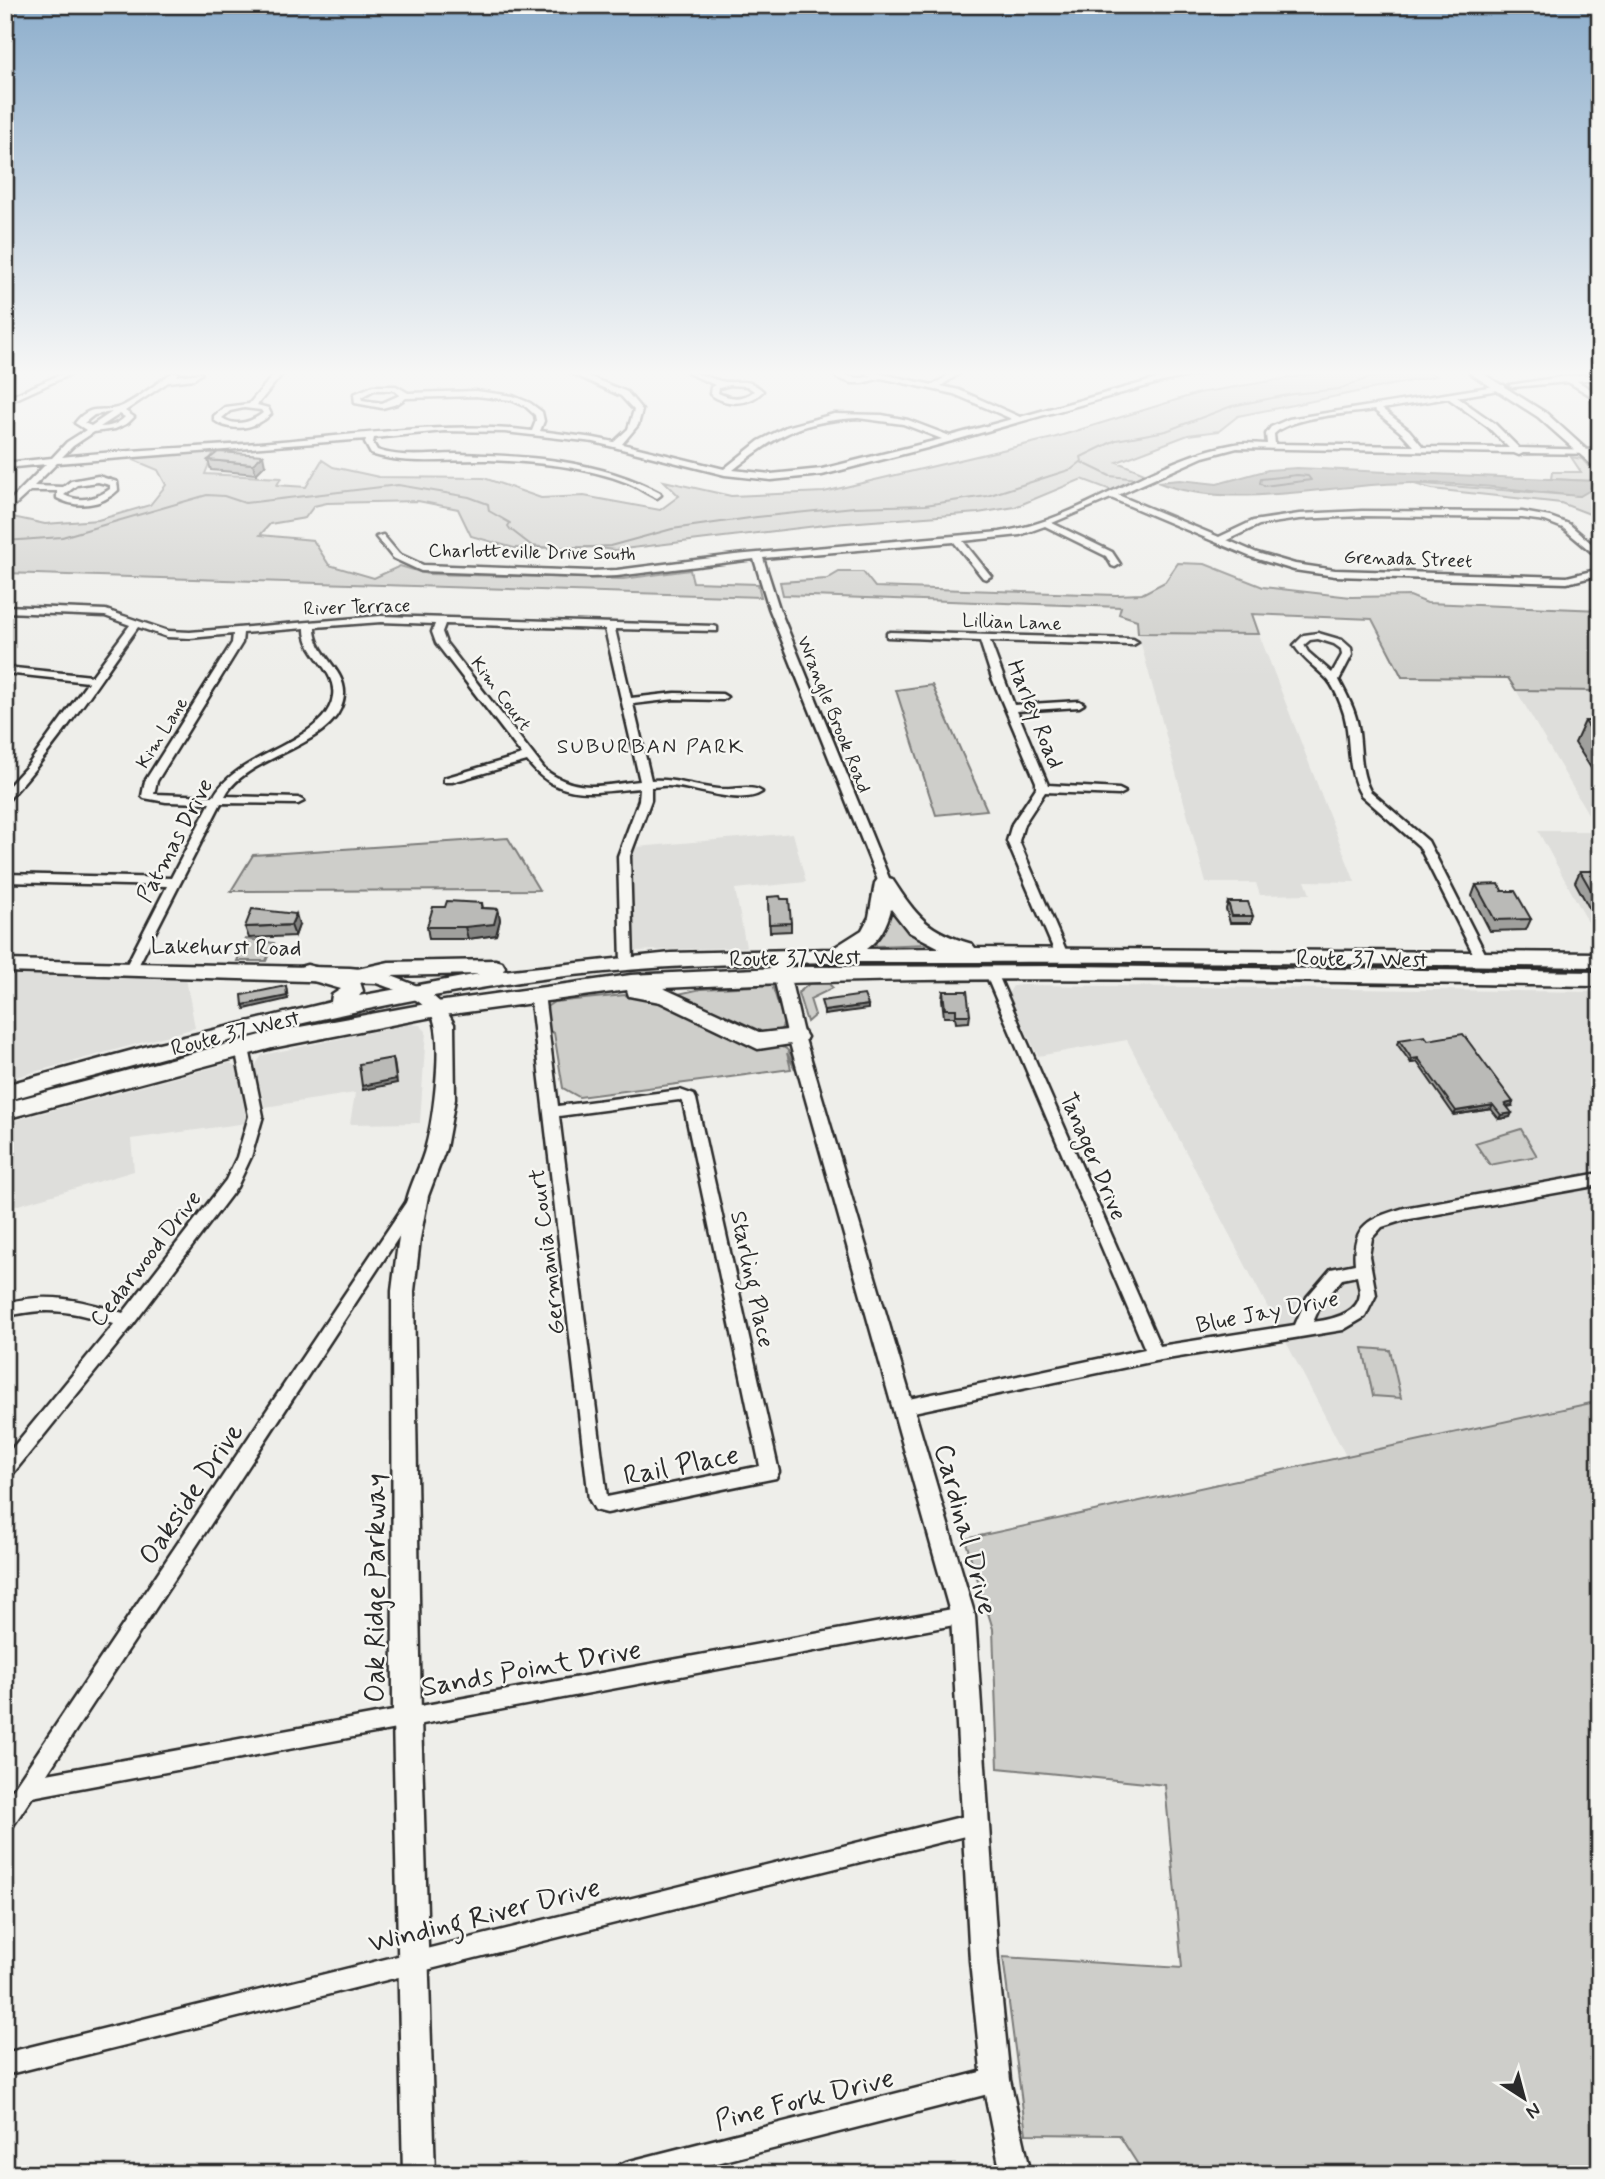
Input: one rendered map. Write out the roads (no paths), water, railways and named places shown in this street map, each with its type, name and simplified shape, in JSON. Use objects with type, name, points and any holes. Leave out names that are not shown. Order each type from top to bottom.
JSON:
[{"type":"highway","points":[[817,956],[864,943],[877,922],[885,883]]},
{"type":"highway","points":[[885,883],[904,916],[918,930],[990,965]]},
{"type":"highway","name":"Route 37 West","points":[[5,1111],[428,1001],[561,971],[627,963],[990,965],[1062,955],[1600,960]]},
{"type":"highway","name":"Route 37 West","points":[[5,1093],[211,1037],[302,1016],[428,1001],[542,994],[779,965],[817,956],[990,965],[1069,973],[1600,979]]},
{"type":"highway","points":[[360,975],[389,969],[497,967],[561,971]]},
{"type":"highway","points":[[302,1016],[342,1000],[352,991],[352,986],[341,980],[307,972]]},
{"type":"highway","points":[[542,994],[657,993],[758,1041],[796,1037]]},
{"type":"main road","name":"Lakehurst Road","points":[[5,966],[360,975],[379,977],[428,1001]]},
{"type":"main road","name":"Oak Ridge Parkway","points":[[419,2174],[407,1718],[403,1291],[409,1239],[418,1196],[436,1148],[445,1099],[445,1024],[428,1001]]},
{"type":"street","points":[[5,511],[10,500],[39,475]]},
{"type":"street","points":[[601,475],[646,486],[657,495]]},
{"type":"street","points":[[749,475],[771,477],[795,475]]},
{"type":"street","name":"Charlotteville Drive South","points":[[380,537],[396,556],[426,569],[617,573],[758,556],[1020,532],[1157,475]]},
{"type":"street","points":[[26,488],[62,489],[74,483],[98,479],[111,481],[115,487],[103,497],[77,502],[60,496],[62,489]]},
{"type":"street","name":"Grenada Street","points":[[1111,495],[1274,563],[1335,573],[1567,580],[1600,572]]},
{"type":"street","name":"Grenada Street","points":[[1219,541],[1237,530],[1269,520],[1351,515],[1522,515],[1546,519],[1574,529],[1600,556]]},
{"type":"street","points":[[1046,523],[1109,554],[1115,564]]},
{"type":"street","points":[[957,539],[986,576]]},
{"type":"street","name":"Wrangle Brook Road","points":[[758,556],[774,608],[885,883]]},
{"type":"street","name":"River Terrace","points":[[5,609],[106,613],[167,634],[381,619],[714,629]]},
{"type":"street","name":"Kim Court","points":[[441,622],[437,632],[441,643],[546,778],[575,789],[596,790],[677,783],[718,793],[756,792]]},
{"type":"street","points":[[5,797],[20,783],[136,623]]},
{"type":"street","name":"Patmas Drive","points":[[131,968],[217,800],[232,777],[309,734],[326,722],[335,709],[339,695],[337,682],[310,640],[310,624]]},
{"type":"street","points":[[609,626],[646,785],[645,800],[624,856],[627,963]]},
{"type":"street","name":"Kim Lane","points":[[239,630],[237,643],[147,787],[148,796],[298,801]]},
{"type":"street","name":"Lillian Lane","points":[[890,635],[1133,642]]},
{"type":"street","points":[[1335,680],[1347,654],[1346,648],[1338,642],[1318,636],[1307,637],[1300,643],[1304,654],[1335,680],[1346,704],[1353,728],[1353,755],[1360,785],[1365,793],[1424,844],[1482,959]]},
{"type":"street","name":"Harley Road","points":[[984,638],[997,678],[1035,760],[1042,788],[1018,824],[1013,841],[1062,955]]},
{"type":"street","points":[[5,670],[97,680]]},
{"type":"street","points":[[627,702],[675,696],[722,697]]},
{"type":"street","points":[[1012,708],[1079,704]]},
{"type":"street","points":[[448,780],[529,757]]},
{"type":"street","points":[[1042,788],[1119,792]]},
{"type":"street","points":[[5,878],[175,882]]},
{"type":"street","name":"Cardinal Drive","points":[[779,965],[796,1037],[963,1616],[984,1961],[996,2080],[1016,2174]]},
{"type":"street","name":"Tanager Drive","points":[[990,965],[1155,1354]]},
{"type":"street","name":"Germania Court","points":[[542,994],[552,1112],[601,1504]]},
{"type":"street","name":"Cedarwood Drive","points":[[5,1470],[126,1321],[232,1183],[244,1157],[256,1116],[242,1048]]},
{"type":"street","name":"Starling Place","points":[[552,1112],[680,1095],[692,1104],[770,1472]]},
{"type":"street","name":"Blue Jay Drive","points":[[904,1407],[1155,1354],[1337,1325],[1359,1312],[1368,1296],[1361,1253],[1363,1239],[1375,1223],[1404,1214],[1600,1179]]},
{"type":"street","name":"Oakside Drive","points":[[5,1820],[418,1196]]},
{"type":"street","points":[[1301,1331],[1313,1302],[1337,1273],[1364,1269]]},
{"type":"street","points":[[5,1310],[43,1301],[65,1302],[126,1321]]},
{"type":"street","name":"Rail Place","points":[[601,1504],[770,1472]]},
{"type":"street","name":"Sands Point Drive","points":[[26,1788],[963,1616]]},
{"type":"street","name":"Winding River Drive","points":[[5,2064],[977,1823]]},
{"type":"street","name":"Pine Fork Drive","points":[[626,2174],[996,2080]]},
{"type":"water","points":[[1251,475],[1449,475],[1593,481],[1597,486],[1580,496],[1432,483],[1381,484],[1282,494],[1217,495],[1186,491],[1157,482],[1180,480],[1217,484]]},
{"type":"waterway","points":[[5,541],[62,537],[207,495],[224,496],[245,503],[398,485],[469,497],[488,504],[489,511],[510,523],[510,529],[532,546],[558,549],[610,546],[672,529],[757,517],[854,507],[925,505],[987,496],[1054,475]]},
{"type":"waterway","points":[[1107,475],[1138,479]]},
{"type":"district","name":"SUBURBAN PARK","points":[[651,746]]}]
